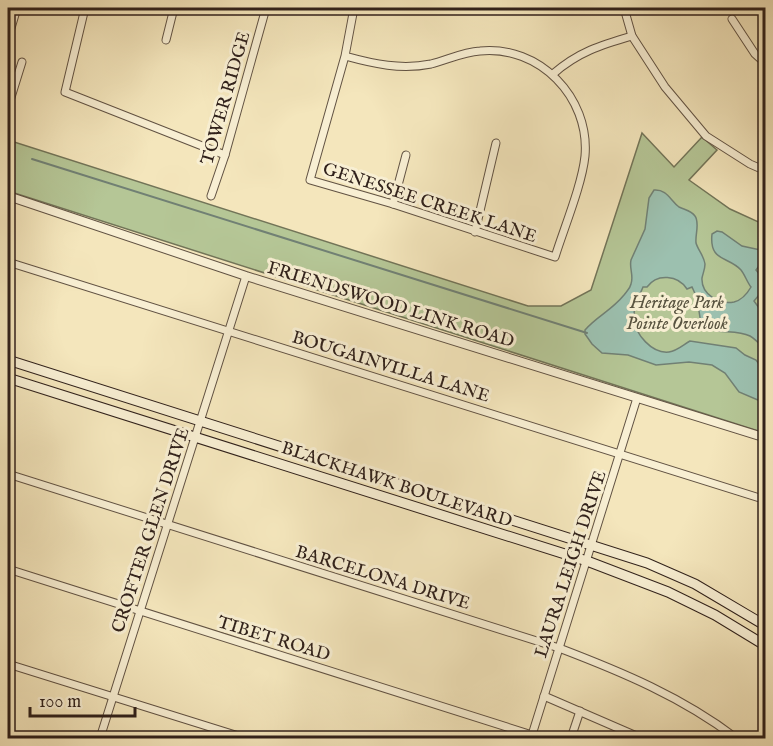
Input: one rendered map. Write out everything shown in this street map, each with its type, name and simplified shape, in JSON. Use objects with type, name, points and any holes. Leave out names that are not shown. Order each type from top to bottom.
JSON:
[{"type":"main road","name":"BLACKHAWK BOULEVARD","points":[[8,361],[647,563],[695,584],[765,626]]},
{"type":"main road","name":"BLACKHAWK BOULEVARD","points":[[8,378],[587,561],[668,592],[715,615],[765,646]]},
{"type":"main road","points":[[93,405],[99,389]]},
{"type":"main road","points":[[315,476],[321,459]]},
{"type":"main road","points":[[406,504],[412,488]]},
{"type":"street","points":[[8,38],[16,8]]},
{"type":"street","points":[[85,8],[65,92],[225,155]]},
{"type":"street","points":[[166,40],[174,8]]},
{"type":"street","name":"TOWER RIDGE","points":[[211,196],[225,155],[266,8]]},
{"type":"street","points":[[354,8],[345,56],[394,67],[430,64],[480,51],[502,51],[535,62],[553,74],[566,62],[583,52],[632,36]]},
{"type":"street","points":[[624,8],[632,36],[665,87],[706,136],[765,171]]},
{"type":"street","points":[[732,19],[765,64]]},
{"type":"street","name":"GENESSEE CREEK LANE","points":[[345,56],[310,180],[393,204],[555,257],[582,173],[586,138],[576,105],[553,74]]},
{"type":"street","points":[[8,107],[22,62]]},
{"type":"street","points":[[475,232],[496,143]]},
{"type":"street","points":[[393,204],[406,155]]},
{"type":"street","name":"FRIENDSWOOD LINK ROAD","points":[[8,196],[246,276],[765,438]]},
{"type":"street","name":"BOUGAINVILLA LANE","points":[[8,262],[765,500]]},
{"type":"street","name":"CROFTER GLEN DRIVE","points":[[100,738],[246,276]]},
{"type":"street","name":"LAURA LEIGH DRIVE","points":[[532,736],[637,398]]},
{"type":"street","name":"BARCELONA DRIVE","points":[[8,474],[559,648],[625,673],[683,702],[736,738]]},
{"type":"street","name":"TIBET ROAD","points":[[8,569],[532,736]]},
{"type":"street","points":[[8,664],[245,738]]},
{"type":"street","points":[[544,696],[640,738]]},
{"type":"street","points":[[571,738],[580,711]]},
{"type":"green space","name":"Heritage Park Pointe Overlook","points":[[642,133],[674,167],[702,137],[717,150],[689,180],[730,209],[765,225],[765,433],[8,191],[8,140],[528,306],[561,306],[591,290]]},
{"type":"shaded area","points":[[654,190],[662,191],[679,207],[690,211],[695,216],[696,243],[705,264],[702,284],[704,289],[717,300],[737,301],[751,287],[741,270],[716,254],[713,249],[712,234],[717,231],[722,232],[742,246],[765,251],[765,268],[759,266],[756,270],[765,283],[765,295],[759,295],[754,301],[765,312],[765,349],[750,336],[706,328],[701,324],[697,298],[692,287],[687,289],[678,281],[667,277],[656,279],[647,287],[643,287],[634,310],[635,325],[641,337],[656,350],[663,352],[675,350],[690,341],[736,348],[756,360],[765,372],[765,403],[739,392],[725,373],[712,365],[689,362],[656,365],[628,355],[602,353],[585,334],[585,330],[614,305],[630,287],[631,260],[645,229],[649,198]]},
{"type":"waterway","points":[[32,159],[587,333]]}]
